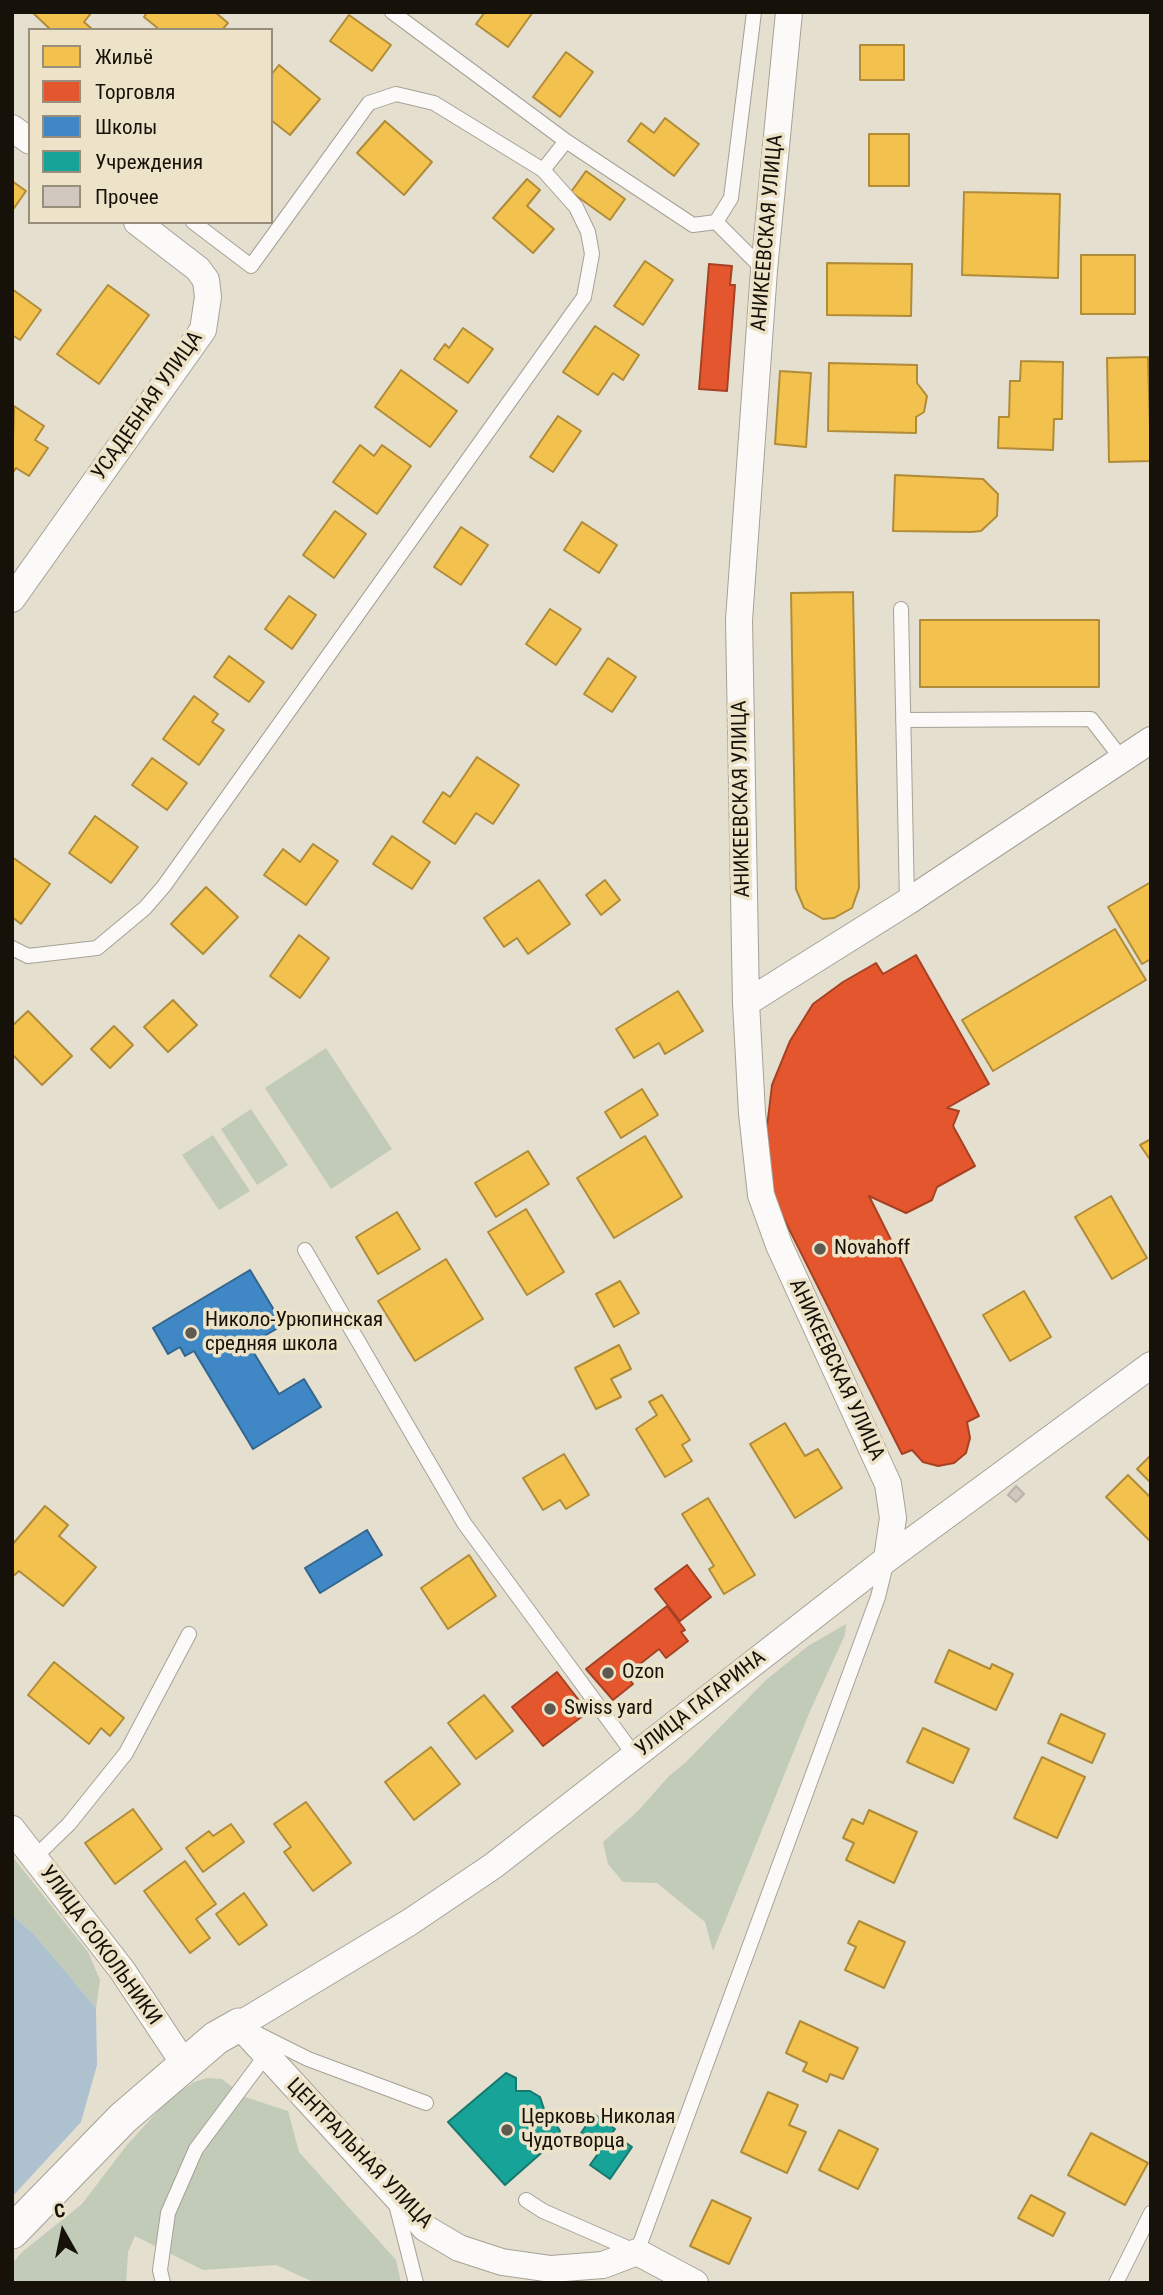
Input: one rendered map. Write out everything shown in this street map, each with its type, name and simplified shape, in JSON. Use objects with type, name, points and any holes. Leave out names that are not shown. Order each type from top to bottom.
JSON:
[{"type":"street","name":"АНИКЕЕВСКАЯ УЛИЦА","points":[[789,12],[764,270],[739,620],[746,1003],[752,1113],[761,1195],[779,1245],[888,1484],[893,1518],[887,1559]]},
{"type":"street","points":[[12,128],[28,140]]},
{"type":"street","name":"УСАДЕБНАЯ УЛИЦА","points":[[12,599],[203,330],[208,298],[206,280],[198,269],[140,224]]},
{"type":"street","points":[[746,1003],[907,902],[1151,740]]},
{"type":"street","name":"УЛИЦА ГАГАРИНА","points":[[239,2025],[410,1922],[493,1866],[887,1559],[1151,1366]]},
{"type":"street","name":"УЛИЦА СОКОЛЬНИКИ","points":[[12,1829],[122,1970],[184,2065]]},
{"type":"street","points":[[12,2232],[123,2118],[216,2038],[239,2025]]},
{"type":"street","name":"ЦЕНТРАЛЬНАЯ УЛИЦА","points":[[239,2025],[425,2228],[459,2248],[502,2262],[551,2269],[603,2265],[637,2252]]},
{"type":"street","points":[[637,2252],[695,2283]]},
{"type":"lane","points":[[392,12],[566,141],[693,225],[716,222]]},
{"type":"lane","points":[[716,222],[731,198],[754,12]]},
{"type":"lane","points":[[12,948],[28,956],[97,948],[145,908],[164,887],[584,296],[592,254],[588,232],[576,207],[543,170],[434,103],[396,94],[369,103],[251,266],[195,224]]},
{"type":"lane","points":[[543,170],[566,141]]},
{"type":"lane","points":[[716,222],[764,270]]},
{"type":"lane","points":[[901,609],[907,902]]},
{"type":"lane","points":[[903,720],[1091,719],[1122,759]]},
{"type":"lane","points":[[305,1250],[464,1523],[635,1756]]},
{"type":"lane","points":[[526,2200],[543,2211],[637,2252],[878,1597],[887,1559]]},
{"type":"lane","points":[[34,1858],[69,1824],[126,1753],[189,1634]]},
{"type":"lane","points":[[239,2025],[308,2059],[426,2104]]},
{"type":"lane","points":[[163,2283],[160,2270],[168,2213],[196,2148],[266,2055]]},
{"type":"lane","points":[[394,2195],[416,2283]]},
{"type":"lane","points":[[1116,2283],[1151,2213]]},
{"type":"green space","points":[[326,1048],[392,1149],[331,1189],[265,1088]]},
{"type":"green space","points":[[251,1109],[288,1165],[257,1185],[221,1129]]},
{"type":"green space","points":[[213,1135],[250,1191],[219,1210],[182,1155]]},
{"type":"green space","points":[[846,1624],[845,1635],[810,1711],[713,1951],[705,1922],[657,1883],[623,1882],[608,1864],[603,1842],[638,1811],[669,1776],[766,1680],[808,1646]]},
{"type":"green space","points":[[12,1856],[88,1952],[100,1980],[96,2008],[35,1935],[12,1915]]},
{"type":"green space","points":[[207,2078],[222,2079],[245,2097],[288,2111],[299,2152],[396,2260],[401,2283],[316,2283],[276,2265],[203,2270],[135,2236],[128,2252],[126,2283],[12,2283],[12,2264],[22,2252],[82,2204],[127,2145],[169,2099],[194,2082]]},
{"type":"water","points":[[12,1915],[35,1935],[96,2008],[97,2065],[81,2122],[12,2197]]},
{"type":"building: Жильё","points":[[32,12],[92,12],[84,22],[91,28],[49,28]]},
{"type":"building: Жильё","points":[[147,12],[215,12],[228,23],[224,28],[158,28],[144,17]]},
{"type":"building: Жильё","points":[[485,12],[533,12],[508,47],[476,24]]},
{"type":"building: Жильё","points":[[349,15],[391,45],[372,71],[330,41]]},
{"type":"building: Жильё","points":[[860,45],[904,45],[904,80],[860,80]]},
{"type":"building: Жильё","points":[[566,52],[593,72],[560,117],[533,97]]},
{"type":"building: Жильё","points":[[279,65],[320,99],[290,135],[273,122],[273,72]]},
{"type":"building: Жильё","points":[[665,118],[699,144],[674,176],[628,141],[641,123],[654,133]]},
{"type":"building: Жильё","points":[[385,121],[432,162],[404,195],[357,153]]},
{"type":"building: Жильё","points":[[869,134],[909,134],[909,186],[869,186]]},
{"type":"building: Жильё","points":[[586,171],[625,199],[610,220],[571,192]]},
{"type":"building: Жильё","points":[[527,179],[540,190],[527,206],[554,229],[533,253],[493,218]]},
{"type":"building: Жильё","points":[[12,181],[26,191],[12,211]]},
{"type":"building: Жильё","points":[[964,192],[1060,194],[1058,278],[962,275]]},
{"type":"building: Жильё","points":[[1081,255],[1135,255],[1135,314],[1081,314]]},
{"type":"building: Жильё","points":[[645,261],[673,280],[643,325],[614,306]]},
{"type":"building: Жильё","points":[[827,263],[912,264],[911,316],[827,315]]},
{"type":"building: Жильё","points":[[108,285],[149,315],[99,384],[57,354]]},
{"type":"building: Жильё","points":[[12,289],[41,310],[20,340],[12,335]]},
{"type":"building: Жильё","points":[[595,326],[639,355],[623,380],[613,373],[598,395],[563,372]]},
{"type":"building: Жильё","points":[[463,328],[493,349],[468,383],[434,359],[445,344],[449,348]]},
{"type":"building: Жильё","points":[[1148,357],[1151,461],[1109,462],[1107,358]]},
{"type":"building: Жильё","points":[[1021,361],[1063,362],[1062,419],[1054,419],[1053,450],[998,448],[999,417],[1009,417],[1010,381],[1020,381]]},
{"type":"building: Жильё","points":[[829,363],[917,365],[917,383],[927,396],[924,412],[916,417],[916,433],[828,431]]},
{"type":"building: Жильё","points":[[401,370],[457,411],[430,447],[375,407]]},
{"type":"building: Жильё","points":[[780,371],[811,373],[806,447],[775,444]]},
{"type":"building: Жильё","points":[[14,406],[44,426],[35,440],[48,448],[29,476],[16,468],[12,474]]},
{"type":"building: Жильё","points":[[558,416],[581,431],[553,472],[530,457]]},
{"type":"building: Жильё","points":[[360,445],[374,456],[382,445],[411,466],[377,514],[333,482]]},
{"type":"building: Жильё","points":[[895,475],[983,479],[998,494],[997,516],[981,531],[893,531]]},
{"type":"building: Жильё","points":[[335,511],[366,534],[334,578],[303,555]]},
{"type":"building: Жильё","points":[[582,522],[617,545],[599,573],[564,550]]},
{"type":"building: Жильё","points":[[461,527],[488,545],[461,585],[434,567]]},
{"type":"building: Жильё","points":[[853,592],[859,888],[852,908],[834,918],[823,919],[804,908],[796,889],[791,593]]},
{"type":"building: Жильё","points":[[289,596],[316,615],[292,649],[265,629]]},
{"type":"building: Жильё","points":[[550,609],[581,629],[556,665],[526,644]]},
{"type":"building: Жильё","points":[[920,620],[1099,620],[1099,687],[920,687]]},
{"type":"building: Жильё","points":[[229,656],[264,682],[249,702],[214,677]]},
{"type":"building: Жильё","points":[[608,658],[636,677],[612,712],[584,694]]},
{"type":"building: Жильё","points":[[194,696],[218,714],[212,722],[224,730],[199,765],[163,739]]},
{"type":"building: Жильё","points":[[477,757],[519,785],[493,824],[476,813],[455,844],[423,822],[443,792],[450,797]]},
{"type":"building: Жильё","points":[[152,758],[187,783],[167,810],[132,785]]},
{"type":"building: Жильё","points":[[95,816],[138,847],[111,883],[69,853]]},
{"type":"building: Жильё","points":[[392,836],[430,862],[412,889],[373,864]]},
{"type":"building: Жильё","points":[[313,844],[338,861],[306,905],[264,875],[283,849],[300,862]]},
{"type":"building: Жильё","points":[[12,857],[50,884],[21,924],[12,917]]},
{"type":"building: Жильё","points":[[539,880],[570,924],[528,954],[517,938],[504,947],[484,918]]},
{"type":"building: Жильё","points":[[605,880],[620,900],[601,915],[586,895]]},
{"type":"building: Жильё","points":[[1151,882],[1151,959],[1142,964],[1108,907]]},
{"type":"building: Жильё","points":[[206,887],[238,917],[203,954],[171,924]]},
{"type":"building: Жильё","points":[[1115,929],[1146,980],[993,1071],[962,1020]]},
{"type":"building: Жильё","points":[[299,935],[329,958],[300,998],[270,976]]},
{"type":"building: Жильё","points":[[678,991],[703,1031],[665,1054],[659,1043],[634,1058],[616,1029]]},
{"type":"building: Жильё","points":[[173,1000],[197,1025],[168,1052],[144,1027]]},
{"type":"building: Жильё","points":[[28,1011],[72,1056],[42,1085],[12,1054],[12,1026]]},
{"type":"building: Жильё","points":[[114,1026],[133,1045],[110,1068],[91,1049]]},
{"type":"building: Жильё","points":[[642,1089],[658,1115],[621,1138],[605,1112]]},
{"type":"building: Жильё","points":[[645,1136],[682,1197],[614,1238],[577,1178]]},
{"type":"building: Жильё","points":[[1151,1139],[1151,1161],[1140,1145]]},
{"type":"building: Жильё","points":[[528,1151],[549,1184],[496,1217],[475,1183]]},
{"type":"building: Жильё","points":[[1111,1196],[1147,1258],[1112,1279],[1075,1217]]},
{"type":"building: Жильё","points":[[526,1209],[564,1272],[527,1295],[488,1232]]},
{"type":"building: Жильё","points":[[397,1212],[420,1249],[378,1274],[356,1237]]},
{"type":"building: Жильё","points":[[446,1259],[483,1319],[415,1361],[378,1301]]},
{"type":"building: Жильё","points":[[620,1281],[639,1313],[614,1327],[596,1294]]},
{"type":"building: Жильё","points":[[1024,1291],[1051,1337],[1010,1361],[983,1315]]},
{"type":"building: Жильё","points":[[619,1345],[631,1369],[611,1379],[621,1397],[596,1409],[575,1368]]},
{"type":"building: Жильё","points":[[662,1395],[690,1440],[682,1445],[692,1461],[665,1477],[636,1429],[657,1415],[649,1402]]},
{"type":"building: Жильё","points":[[785,1423],[805,1456],[818,1449],[842,1488],[795,1518],[750,1444]]},
{"type":"building: Жильё","points":[[564,1454],[589,1495],[566,1509],[560,1500],[543,1510],[523,1478]]},
{"type":"building: Жильё","points":[[1151,1455],[1151,1483],[1137,1469]]},
{"type":"building: Жильё","points":[[1128,1475],[1151,1498],[1151,1542],[1106,1497]]},
{"type":"building: Жильё","points":[[708,1498],[755,1575],[724,1594],[709,1569],[714,1566],[682,1514]]},
{"type":"building: Жильё","points":[[45,1506],[68,1525],[59,1536],[96,1567],[63,1606],[19,1571],[12,1577],[12,1545]]},
{"type":"building: Жильё","points":[[469,1555],[496,1596],[448,1629],[421,1588]]},
{"type":"building: Жильё","points":[[949,1650],[990,1669],[992,1664],[1013,1674],[996,1710],[935,1682]]},
{"type":"building: Жильё","points":[[54,1662],[124,1718],[110,1736],[101,1728],[89,1744],[28,1695]]},
{"type":"building: Жильё","points":[[484,1695],[513,1731],[476,1759],[448,1723]]},
{"type":"building: Жильё","points":[[1061,1714],[1105,1734],[1092,1763],[1048,1743]]},
{"type":"building: Жильё","points":[[923,1728],[969,1749],[953,1783],[907,1762]]},
{"type":"building: Жильё","points":[[431,1747],[460,1784],[414,1820],[385,1782]]},
{"type":"building: Жильё","points":[[1042,1757],[1085,1777],[1057,1838],[1014,1818]]},
{"type":"building: Жильё","points":[[306,1802],[351,1863],[313,1891],[284,1852],[291,1847],[274,1824]]},
{"type":"building: Жильё","points":[[133,1809],[162,1849],[115,1884],[85,1843]]},
{"type":"building: Жильё","points":[[869,1810],[917,1832],[894,1883],[846,1860],[854,1843],[843,1838],[852,1819],[863,1824]]},
{"type":"building: Жильё","points":[[231,1824],[244,1842],[203,1872],[186,1848],[209,1831],[213,1836]]},
{"type":"building: Жильё","points":[[185,1861],[216,1904],[196,1919],[210,1938],[190,1953],[144,1891]]},
{"type":"building: Жильё","points":[[244,1893],[267,1925],[239,1945],[216,1914]]},
{"type":"building: Жильё","points":[[859,1921],[905,1942],[884,1988],[845,1970],[856,1947],[848,1943]]},
{"type":"building: Жильё","points":[[800,2021],[858,2048],[843,2079],[830,2074],[827,2082],[803,2071],[807,2063],[786,2053]]},
{"type":"building: Жильё","points":[[768,2092],[798,2105],[789,2125],[806,2132],[787,2173],[741,2152]]},
{"type":"building: Жильё","points":[[839,2130],[878,2149],[858,2189],[819,2170]]},
{"type":"building: Жильё","points":[[1091,2133],[1148,2163],[1125,2205],[1068,2175]]},
{"type":"building: Жильё","points":[[1031,2195],[1065,2213],[1053,2236],[1018,2218]]},
{"type":"building: Жильё","points":[[712,2200],[751,2218],[729,2264],[690,2246]]},
{"type":"building: Торговля","points":[[709,264],[732,266],[730,285],[735,285],[727,391],[699,389]]},
{"type":"building: Торговля","points":[[916,955],[989,1084],[947,1108],[959,1111],[953,1126],[975,1166],[937,1187],[932,1200],[906,1213],[869,1196],[979,1416],[967,1422],[970,1438],[966,1453],[954,1463],[938,1466],[923,1462],[912,1450],[902,1454],[773,1197],[767,1127],[772,1085],[790,1041],[813,1004],[876,963],[883,974]]},
{"type":"building: Торговля","points":[[687,1565],[711,1597],[680,1621],[655,1589]]},
{"type":"building: Торговля","points":[[667,1606],[685,1630],[681,1632],[688,1641],[666,1658],[659,1649],[626,1675],[633,1684],[613,1700],[586,1669]]},
{"type":"building: Торговля","name":"Swiss yard","points":[[557,1672],[588,1712],[543,1746],[512,1707]]},
{"type":"building: Школы","points":[[250,1270],[283,1325],[249,1345],[279,1394],[304,1379],[321,1407],[253,1449],[194,1351],[185,1356],[180,1347],[168,1354],[153,1328]]},
{"type":"building: Школы","points":[[367,1530],[382,1555],[320,1593],[305,1568]]},
{"type":"building: Учреждения","name":"Церковь Николая Чудотворца","points":[[506,2073],[516,2078],[516,2091],[530,2091],[540,2097],[545,2112],[543,2121],[554,2121],[560,2131],[556,2140],[505,2185],[448,2122]]},
{"type":"building: Учреждения","points":[[594,2114],[615,2129],[612,2133],[632,2147],[610,2179],[590,2165],[602,2148],[581,2133]]},
{"type":"building: Прочее","points":[[1016,1486],[1024,1494],[1016,1502],[1008,1495]]},
{"type":"place","name":"Novahoff","points":[[820,1249]]},
{"type":"place","name":"Николо-Урюпинская средняя школа","points":[[191,1333]]},
{"type":"place","name":"Ozon","points":[[608,1673]]},
{"type":"place","name":"Swiss yard","points":[[550,1709]]},
{"type":"place","name":"Церковь Николая Чудотворца","points":[[507,2130]]}]
